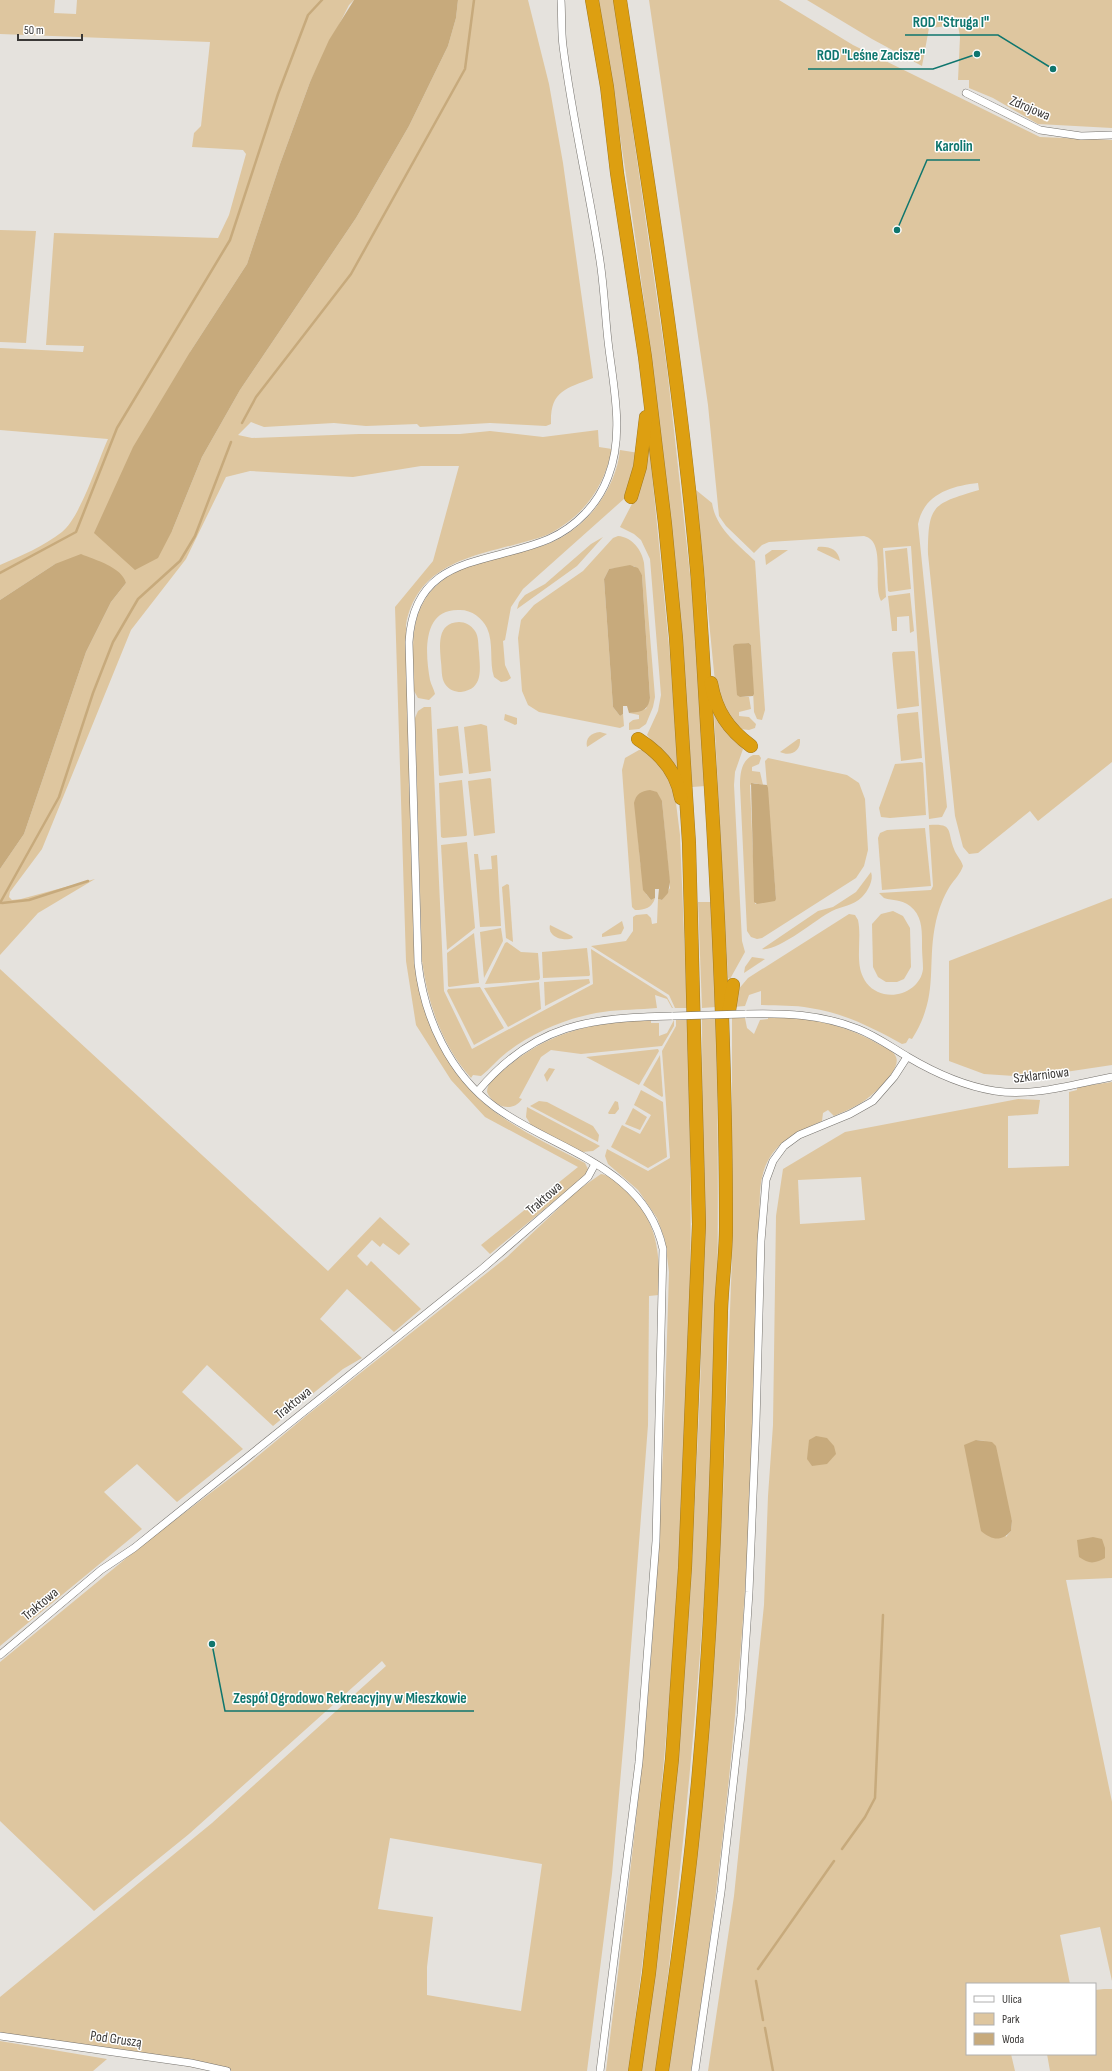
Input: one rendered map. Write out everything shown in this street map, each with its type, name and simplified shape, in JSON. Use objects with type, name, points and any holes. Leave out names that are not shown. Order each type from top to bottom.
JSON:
[{"type":"highway","points":[[592,0],[607,86],[617,173],[645,357],[676,638],[689,843],[699,1224],[685,1568],[672,1759],[649,1973],[635,2071]]},
{"type":"highway","points":[[620,0],[680,415],[697,567],[717,871],[724,1043],[726,1231],[721,1304],[719,1416],[712,1577],[704,1700],[692,1840],[676,1976],[662,2071]]},
{"type":"highway","points":[[631,497],[638,478],[644,442],[645,357]]},
{"type":"highway","points":[[702,639],[717,708],[726,723],[752,746]]},
{"type":"highway","points":[[638,739],[660,756],[675,778],[680,791],[689,843]]},
{"type":"highway","points":[[724,1043],[733,984]]},
{"type":"street","points":[[561,0],[562,44],[600,262],[617,428],[614,458],[609,476],[599,496],[579,520],[551,538],[469,562],[440,576],[432,583],[419,601],[410,628],[420,978],[424,997],[438,1037],[456,1065],[478,1091],[494,1106],[516,1121],[595,1164],[622,1182],[645,1206],[659,1235],[664,1257],[655,1557],[639,1762],[600,2071]]},
{"type":"street","name":"Zdrojowa","points":[[966,93],[1040,130],[1081,136],[1112,135]]},
{"type":"street","name":"Szklarniowa","points":[[478,1091],[506,1062],[532,1044],[559,1031],[607,1019],[745,1014],[792,1013],[822,1017],[859,1029],[907,1057],[951,1079],[978,1088],[997,1091],[1030,1092],[1112,1077]]},
{"type":"street","points":[[695,2071],[721,1892],[741,1715],[749,1592],[756,1423],[761,1241],[766,1180],[773,1161],[784,1146],[799,1135],[850,1114],[873,1101],[894,1078],[907,1057]]},
{"type":"street","name":"Traktowa","points":[[0,1655],[101,1570],[134,1548],[483,1268],[588,1177],[595,1164]]},
{"type":"street","name":"Pod Gruszą","points":[[0,2036],[191,2063],[227,2071]]},
{"type":"green space","points":[[0,0],[55,0],[54,13],[76,14],[77,0],[354,0],[349,5],[310,82],[280,164],[247,264],[190,352],[172,531],[202,457],[240,390],[356,218],[409,126],[448,46],[456,18],[458,0],[528,0],[549,84],[563,163],[593,378],[574,385],[556,398],[551,413],[551,424],[546,426],[490,423],[420,427],[417,424],[366,426],[334,423],[264,427],[251,422],[238,435],[252,438],[359,434],[460,434],[490,431],[543,437],[598,430],[599,447],[612,449],[604,476],[597,489],[590,500],[571,519],[560,528],[547,535],[461,561],[442,571],[426,584],[414,602],[406,625],[414,952],[422,1000],[430,1024],[452,1067],[467,1086],[485,1104],[524,1131],[585,1163],[588,1169],[586,1175],[490,1254],[481,1245],[578,1167],[485,1117],[451,1080],[416,1025],[406,961],[395,607],[433,561],[459,466],[421,466],[353,477],[250,471],[226,477],[186,559],[131,630],[42,849],[10,892],[9,897],[12,900],[21,899],[95,879],[38,913],[0,955],[0,869],[24,834],[86,652],[111,602],[126,583],[55,564],[0,600],[0,565],[48,542],[69,525],[82,502],[108,439],[0,430],[0,348],[83,352],[84,346],[46,345],[54,233],[218,238],[229,215],[246,154],[243,150],[192,147],[194,133],[201,126],[210,42],[0,34]]},
{"type":"green space","points":[[599,0],[614,0],[667,368],[692,592],[706,786],[692,787],[676,579],[660,423],[634,232]]},
{"type":"green space","points":[[649,0],[779,0],[853,45],[1040,137],[1112,140],[1112,762],[1038,821],[1030,811],[978,853],[969,854],[963,847],[955,816],[928,554],[928,537],[932,515],[936,508],[952,499],[979,490],[978,483],[958,486],[940,493],[926,505],[918,524],[947,807],[942,817],[929,819],[911,546],[883,548],[886,597],[881,601],[878,585],[878,564],[875,546],[871,540],[864,536],[769,542],[762,545],[754,553],[726,526],[719,516],[708,405]]},
{"type":"green space","points":[[807,0],[1112,0],[1112,128],[1038,124],[993,98],[969,88],[969,80],[958,80],[960,37],[958,25],[929,28],[922,66],[872,39]]},
{"type":"green space","points":[[0,230],[36,231],[26,343],[0,342]]},
{"type":"green space","points":[[648,448],[651,464],[670,656],[678,770],[647,735],[658,711],[661,695],[650,559],[641,540],[634,534],[620,527],[634,500]]},
{"type":"green space","points":[[620,450],[639,453],[625,498],[523,589],[511,607],[505,640],[503,641],[505,665],[511,678],[507,681],[501,682],[494,677],[489,634],[482,621],[469,611],[448,611],[439,616],[432,624],[427,645],[430,682],[435,694],[429,700],[418,698],[414,691],[413,659],[415,627],[421,607],[431,591],[445,579],[460,570],[478,563],[533,549],[550,543],[576,528],[597,506],[605,493],[615,472]]},
{"type":"green space","points":[[696,490],[712,503],[714,512],[723,528],[755,561],[765,710],[762,720],[757,719],[754,712],[751,645],[749,643],[734,645],[740,697],[749,697],[751,709],[739,712],[739,716],[749,717],[756,724],[755,728],[749,730],[740,729],[726,714],[715,682]]},
{"type":"green space","points":[[618,536],[628,539],[636,545],[643,558],[655,697],[653,707],[646,724],[639,729],[629,730],[629,723],[633,720],[639,719],[639,715],[629,713],[646,709],[650,698],[642,575],[634,566],[609,569],[604,579],[613,707],[620,716],[623,714],[624,726],[620,728],[539,712],[528,705],[522,691],[518,638],[521,620],[534,605],[583,571],[613,538]]},
{"type":"green space","points":[[603,537],[577,566],[517,609],[519,602],[525,595],[545,584],[591,544]]},
{"type":"green space","points":[[818,547],[832,549],[839,557],[840,561],[817,550]]},
{"type":"green space","points":[[907,548],[911,589],[890,592],[888,591],[885,551]]},
{"type":"green space","points":[[772,550],[788,550],[766,565],[765,555]]},
{"type":"green space","points":[[910,593],[914,631],[910,633],[909,616],[897,617],[897,631],[892,631],[888,596]]},
{"type":"green space","points":[[459,622],[466,623],[476,633],[480,665],[477,683],[474,687],[461,692],[450,689],[444,682],[440,649],[441,636],[446,626]]},
{"type":"green space","points":[[914,651],[919,706],[897,709],[892,654],[893,652]]},
{"type":"green space","points":[[424,707],[431,707],[444,991],[472,1049],[593,984],[591,949],[667,997],[673,1008],[667,999],[655,995],[657,1008],[617,1010],[590,1014],[552,1026],[516,1045],[481,1076],[473,1075],[471,1078],[452,1052],[438,1024],[432,1009],[422,961],[415,718],[418,711]]},
{"type":"green space","points":[[918,712],[922,758],[901,761],[897,716],[898,714]]},
{"type":"green space","points":[[714,713],[743,749],[735,772],[734,785],[742,941],[745,952],[730,979],[728,978]]},
{"type":"green space","points":[[505,714],[517,718],[517,724],[515,725],[504,720]]},
{"type":"green space","points":[[481,724],[487,726],[491,771],[469,774],[464,727]]},
{"type":"green space","points":[[458,726],[463,773],[440,776],[437,729]]},
{"type":"green space","points":[[600,732],[607,734],[587,747],[589,736]]},
{"type":"green space","points":[[800,739],[800,743],[797,750],[788,754],[780,752]]},
{"type":"green space","points":[[639,750],[644,750],[663,766],[675,795],[680,835],[687,1008],[675,1008],[669,995],[591,946],[626,941],[633,931],[633,917],[636,915],[647,914],[651,918],[652,924],[657,923],[658,899],[662,900],[670,888],[662,801],[635,799],[640,861],[646,894],[651,900],[655,898],[652,904],[645,909],[635,910],[632,907],[622,770],[625,758]]},
{"type":"green space","points":[[753,755],[759,755],[761,758],[759,764],[752,767],[752,771],[760,772],[763,785],[754,783],[750,785],[755,904],[776,899],[765,761],[768,758],[847,775],[859,783],[865,799],[868,850],[864,866],[856,878],[762,938],[757,939],[751,937],[747,931],[740,786],[742,768],[746,761]]},
{"type":"green space","points":[[923,763],[926,815],[890,818],[881,817],[879,808],[895,764]]},
{"type":"green space","points":[[490,778],[495,833],[474,836],[468,781]]},
{"type":"green space","points":[[462,780],[467,835],[443,838],[441,837],[439,783]]},
{"type":"green space","points":[[929,825],[942,825],[946,827],[950,833],[954,849],[963,866],[950,886],[938,912],[933,937],[929,994],[921,1023],[912,1039],[909,1038],[906,1043],[902,1044],[858,1022],[823,1010],[798,1006],[761,1005],[761,991],[749,995],[745,1006],[733,1007],[737,991],[748,978],[849,914],[855,915],[858,920],[859,964],[863,977],[869,986],[877,992],[890,995],[903,993],[914,986],[923,969],[922,930],[920,919],[914,910],[907,904],[884,898],[879,893],[931,890],[933,886]]},
{"type":"green space","points":[[925,828],[931,886],[882,890],[878,838],[880,833],[887,830]]},
{"type":"green space","points":[[467,842],[475,928],[447,950],[441,845]]},
{"type":"green space","points":[[474,854],[478,854],[480,870],[492,869],[491,856],[497,855],[501,926],[480,927]]},
{"type":"green space","points":[[871,872],[872,878],[870,885],[859,900],[832,911],[787,940],[769,949],[762,949],[818,911],[833,907],[856,892]]},
{"type":"green space","points":[[507,884],[509,885],[513,942],[506,938],[502,887]]},
{"type":"green space","points":[[1112,898],[1112,1065],[1032,1077],[984,1074],[949,1061],[949,961]]},
{"type":"green space","points":[[698,902],[713,902],[716,1007],[702,1008]]},
{"type":"green space","points":[[893,911],[903,916],[910,928],[911,967],[904,979],[897,982],[886,982],[878,977],[873,967],[872,924],[881,914]]},
{"type":"green space","points":[[622,921],[624,928],[621,934],[602,937],[602,934]]},
{"type":"green space","points":[[550,925],[572,936],[573,938],[557,938],[551,933]]},
{"type":"green space","points":[[501,928],[503,941],[484,978],[480,932]]},
{"type":"green space","points":[[474,933],[479,983],[449,987],[447,953]]},
{"type":"green space","points":[[507,942],[521,952],[538,953],[539,980],[485,984],[505,943]]},
{"type":"green space","points":[[587,948],[589,976],[543,978],[542,952]]},
{"type":"green space","points":[[752,957],[765,959],[744,973],[745,967]]},
{"type":"green space","points":[[0,969],[328,1271],[380,1217],[410,1244],[399,1255],[383,1243],[380,1247],[372,1240],[357,1256],[367,1266],[371,1261],[421,1309],[394,1332],[347,1289],[320,1319],[362,1358],[343,1369],[273,1426],[207,1365],[182,1392],[243,1449],[177,1502],[137,1464],[104,1492],[142,1529],[0,1646]]},
{"type":"green space","points":[[589,979],[590,983],[545,1006],[544,982]]},
{"type":"green space","points":[[539,982],[541,1009],[508,1027],[484,988]]},
{"type":"green space","points":[[480,987],[504,1028],[474,1045],[447,991],[448,989]]},
{"type":"green space","points":[[768,1017],[798,1018],[841,1027],[855,1032],[890,1050],[894,1053],[897,1062],[890,1076],[866,1100],[855,1107],[834,1116],[828,1110],[823,1113],[822,1121],[798,1132],[779,1146],[766,1165],[762,1177],[760,1192],[744,1610],[730,1770],[713,1921],[691,2071],[669,2071],[677,2008],[712,1670],[723,1495],[732,1258],[732,1018],[745,1018],[747,1028],[754,1034],[760,1020],[768,1019]]},
{"type":"green space","points":[[702,1019],[716,1019],[718,1135],[716,1369],[707,1556],[690,1767],[668,1978],[655,2071],[641,2071],[681,1722],[691,1583],[700,1391],[703,1280]]},
{"type":"green space","points":[[651,1020],[651,1023],[659,1023],[659,1036],[667,1033],[674,1020],[674,1026],[662,1046],[581,1054],[551,1050],[541,1057],[519,1098],[522,1099],[518,1104],[508,1107],[503,1106],[494,1101],[487,1092],[487,1088],[493,1079],[499,1074],[522,1056],[556,1037],[591,1026]]},
{"type":"green space","points":[[676,1020],[688,1020],[691,1222],[687,1388],[678,1584],[662,1779],[641,1974],[628,2071],[606,2071],[636,1821],[654,1620],[660,1521],[669,1272],[665,1240],[657,1218],[638,1190],[608,1164],[605,1156],[607,1149],[648,1171],[670,1158],[662,1051],[676,1026]]},
{"type":"green space","points":[[658,1049],[659,1051],[639,1085],[586,1057]]},
{"type":"green space","points":[[660,1055],[663,1096],[662,1097],[643,1085]]},
{"type":"green space","points":[[549,1068],[555,1069],[547,1082],[544,1075]]},
{"type":"green space","points":[[1112,1082],[1112,1578],[1066,1580],[1112,1802],[1112,1981],[1100,1927],[1060,1935],[1070,1983],[966,1983],[966,2055],[1011,2055],[1015,2071],[708,2071],[734,1896],[764,1605],[768,1496],[773,1425],[776,1216],[783,1169],[845,1132],[1018,1099],[1040,1100],[1038,1114],[1008,1116],[1008,1168],[1069,1166],[1069,1092],[1077,1090],[1077,1087]],"holes":[[[861,1177],[865,1220],[800,1224],[798,1180]],[[976,1440],[985,1441],[1012,1521],[1011,1531],[1006,1537]]]},
{"type":"green space","points":[[641,1090],[663,1102],[667,1157],[648,1168],[611,1147],[622,1125],[640,1134],[651,1115],[634,1105]]},
{"type":"green space","points":[[539,1101],[547,1102],[593,1126],[599,1135],[598,1142],[530,1106]]},
{"type":"green space","points":[[615,1101],[618,1102],[619,1109],[615,1114],[609,1114],[608,1113]]},
{"type":"green space","points":[[527,1107],[600,1146],[593,1151],[582,1152],[531,1125],[526,1117]]},
{"type":"green space","points":[[633,1108],[647,1117],[640,1130],[625,1124]]},
{"type":"green space","points":[[601,1174],[607,1176],[624,1189],[644,1212],[655,1237],[659,1264],[659,1295],[649,1296],[648,1425],[612,1874],[587,2071],[215,2071],[0,2034],[0,1997],[212,1823],[386,1666],[382,1661],[189,1834],[94,1911],[0,1821],[0,1662],[146,1542],[246,1466],[306,1416],[507,1257],[578,1190]],"holes":[[[390,1838],[542,1864],[521,2011],[427,1995],[427,1967],[433,1917],[378,1909]]]},
{"type":"green space","points":[[1112,1989],[1112,2071],[1050,2071],[1047,2055],[1096,2055],[1096,1990]]},
{"type":"green space","points":[[0,2041],[107,2059],[93,2071],[0,2071]]},
{"type":"water","points":[[354,0],[458,0],[456,18],[448,46],[409,126],[356,218],[240,390],[202,457],[172,531],[158,558],[135,570],[94,533],[133,447],[190,352],[247,264],[280,164],[310,82],[329,40]]},
{"type":"water","points":[[81,554],[114,568],[123,577],[126,583],[111,602],[86,652],[24,834],[0,869],[0,600],[55,564]]},
{"type":"water","points":[[630,565],[638,568],[642,575],[650,698],[648,706],[637,712],[629,713],[627,706],[623,706],[623,714],[620,716],[613,707],[604,579],[609,569]]},
{"type":"water","points":[[749,643],[751,645],[754,694],[753,696],[740,697],[737,695],[733,646],[735,644]]},
{"type":"water","points":[[751,783],[767,785],[768,788],[776,899],[775,901],[757,904],[754,902]]},
{"type":"water","points":[[650,790],[657,792],[662,801],[670,882],[668,893],[662,900],[658,899],[659,889],[655,889],[655,898],[651,900],[643,890],[634,803],[639,794]]},
{"type":"water","points":[[816,1436],[827,1438],[834,1446],[836,1454],[827,1464],[812,1466],[807,1459],[809,1440]]},
{"type":"water","points":[[976,1440],[992,1442],[996,1446],[1012,1521],[1011,1531],[1004,1537],[993,1538],[981,1531],[964,1445]]},
{"type":"water","points":[[1093,1537],[1102,1539],[1105,1548],[1105,1558],[1092,1562],[1086,1561],[1079,1557],[1077,1540]]},
{"type":"waterway","points":[[0,573],[76,532],[117,428],[230,240],[278,94],[308,15],[322,0]]},
{"type":"waterway","points":[[242,423],[256,397],[351,274],[465,69],[474,0]]},
{"type":"waterway","points":[[0,903],[59,797],[93,693],[113,642],[138,599],[180,561],[195,536],[231,442]]},
{"type":"waterway","points":[[2,903],[29,900],[88,881]]},
{"type":"waterway","points":[[842,1849],[865,1817],[875,1798],[883,1615]]},
{"type":"waterway","points":[[758,1969],[834,1861]]},
{"type":"waterway","points":[[756,1981],[763,2020]]},
{"type":"waterway","points":[[765,2028],[773,2071]]},
{"type":"place","name":"ROD \"Leśne Zacisze\"","points":[[977,54]]},
{"type":"place","name":"ROD \"Struga I\"","points":[[1053,69]]},
{"type":"place","name":"Karolin","points":[[897,230]]},
{"type":"place","name":"Zespół Ogrodowo Rekreacyjny w Mieszkowie","points":[[212,1644]]}]
